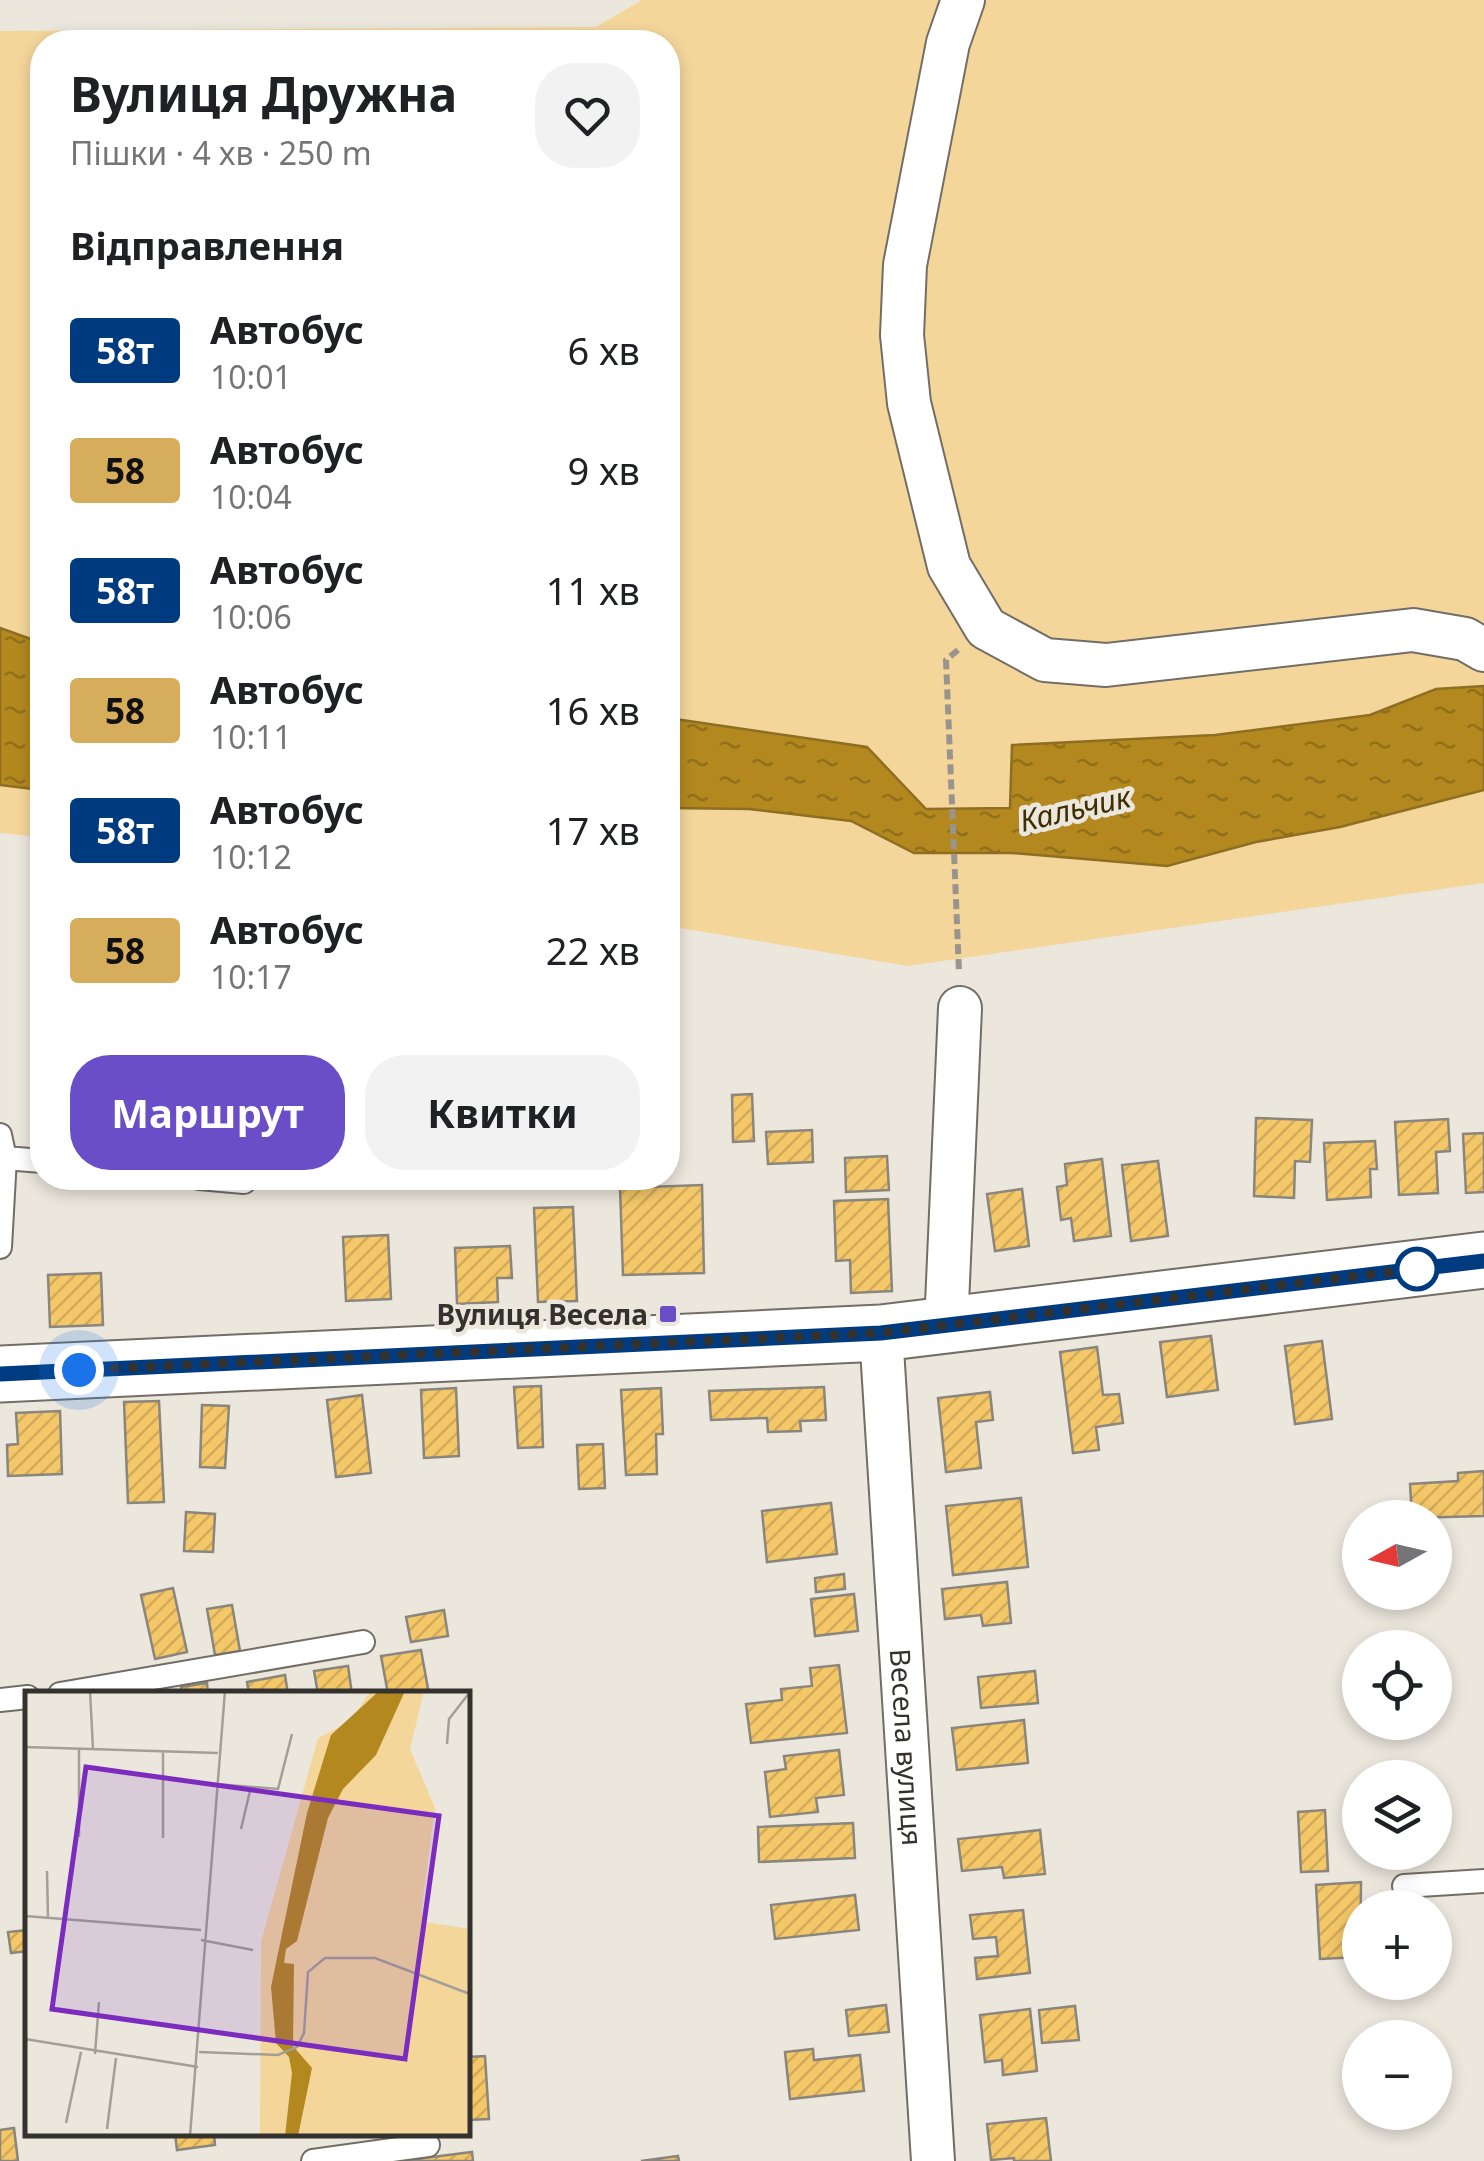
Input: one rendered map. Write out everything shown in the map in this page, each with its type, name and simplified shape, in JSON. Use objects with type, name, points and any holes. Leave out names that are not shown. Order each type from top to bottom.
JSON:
[{"type":"street","points":[[962,0],[948,43],[905,265],[902,335],[909,403],[949,566],[986,628],[1045,660],[1106,665],[1413,630],[1465,639],[1484,650]]},
{"type":"street","points":[[946,1328],[960,1008]]},
{"type":"street","points":[[0,1374],[881,1333],[1484,1260]]},
{"type":"street","name":"Весела вулиця","points":[[881,1333],[933,2161]]},
{"type":"lane","points":[[0,1247],[2,1146],[30,1157]]},
{"type":"lane","points":[[77,1691],[363,1642]]},
{"type":"lane","points":[[0,1700],[25,1697]]},
{"type":"lane","points":[[1404,1886],[1484,1881]]},
{"type":"lane","points":[[314,2161],[428,2146]]},
{"type":"path","points":[[946,660],[960,1008]]},
{"type":"shaded area","points":[[642,0],[1484,0],[1484,883],[908,966],[680,928],[680,30],[149,30],[596,27]]},
{"type":"shaded area","points":[[0,31],[30,31],[30,836],[0,833]]},
{"type":"water","points":[[0,628],[30,639],[30,789],[0,785]]},
{"type":"water","name":"Кальчик","points":[[1484,686],[1484,790],[1167,866],[1012,853],[914,853],[851,821],[749,809],[680,808],[680,720],[867,747],[926,809],[1010,808],[1012,745],[1215,735],[1370,715],[1436,689]]},
{"type":"building","points":[[752,1094],[754,1141],[733,1142],[732,1095]]},
{"type":"building","points":[[1256,1118],[1312,1120],[1310,1162],[1295,1161],[1294,1198],[1254,1196]]},
{"type":"building","points":[[1448,1119],[1450,1151],[1436,1152],[1438,1193],[1399,1195],[1395,1122]]},
{"type":"building","points":[[812,1130],[813,1162],[768,1164],[766,1132]]},
{"type":"building","points":[[1484,1133],[1484,1192],[1466,1193],[1463,1134]]},
{"type":"building","points":[[1375,1141],[1377,1169],[1370,1169],[1371,1197],[1327,1200],[1324,1143]]},
{"type":"building","points":[[887,1156],[889,1190],[846,1192],[845,1158]]},
{"type":"building","points":[[1102,1159],[1111,1236],[1074,1241],[1071,1218],[1061,1220],[1057,1187],[1067,1185],[1065,1164]]},
{"type":"building","points":[[1158,1161],[1168,1236],[1131,1241],[1122,1165]]},
{"type":"building","points":[[702,1185],[704,1273],[623,1275],[620,1190],[680,1190],[680,1186]]},
{"type":"building","points":[[1022,1189],[1029,1246],[995,1251],[987,1194]]},
{"type":"building","points":[[888,1199],[892,1291],[851,1293],[850,1260],[836,1261],[834,1201]]},
{"type":"building","points":[[573,1207],[577,1301],[538,1302],[534,1208]]},
{"type":"building","points":[[388,1235],[391,1299],[346,1301],[343,1237]]},
{"type":"building","points":[[510,1246],[512,1278],[497,1278],[498,1302],[457,1304],[455,1248]]},
{"type":"building","points":[[101,1273],[103,1325],[50,1327],[48,1275]]},
{"type":"building","points":[[1211,1336],[1218,1390],[1167,1397],[1160,1342]]},
{"type":"building","points":[[1322,1341],[1332,1419],[1295,1424],[1285,1346]]},
{"type":"building","points":[[1097,1347],[1103,1395],[1119,1394],[1123,1423],[1096,1427],[1099,1450],[1073,1453],[1060,1352]]},
{"type":"building","points":[[541,1386],[543,1447],[518,1448],[514,1387]]},
{"type":"building","points":[[824,1387],[826,1420],[800,1421],[801,1431],[768,1432],[767,1418],[711,1420],[709,1391]]},
{"type":"building","points":[[456,1388],[459,1456],[424,1458],[421,1390]]},
{"type":"building","points":[[661,1388],[663,1434],[656,1434],[657,1474],[626,1475],[621,1390]]},
{"type":"building","points":[[990,1392],[993,1420],[976,1422],[981,1468],[946,1472],[938,1398]]},
{"type":"building","points":[[362,1395],[371,1473],[336,1477],[327,1400]]},
{"type":"building","points":[[159,1401],[164,1502],[128,1503],[124,1402]]},
{"type":"building","points":[[202,1405],[229,1406],[225,1468],[200,1467]]},
{"type":"building","points":[[60,1411],[62,1474],[8,1476],[7,1445],[18,1444],[16,1413]]},
{"type":"building","points":[[603,1444],[605,1488],[579,1489],[577,1445]]},
{"type":"building","points":[[1484,1471],[1484,1516],[1452,1517],[1452,1500],[1411,1500],[1410,1484],[1458,1481],[1458,1473]]},
{"type":"building","points":[[1021,1498],[1028,1567],[953,1575],[946,1506]]},
{"type":"building","points":[[831,1503],[837,1554],[767,1562],[762,1511]]},
{"type":"building","points":[[186,1512],[215,1514],[213,1552],[184,1551]]},
{"type":"building","points":[[844,1574],[845,1589],[816,1592],[815,1578]]},
{"type":"building","points":[[1007,1582],[1011,1623],[983,1626],[981,1615],[945,1619],[942,1589]]},
{"type":"building","points":[[173,1588],[187,1652],[155,1659],[141,1595]]},
{"type":"building","points":[[854,1594],[858,1631],[815,1636],[811,1599]]},
{"type":"building","points":[[232,1605],[240,1651],[215,1655],[207,1609]]},
{"type":"building","points":[[444,1610],[448,1636],[411,1642],[406,1617]]},
{"type":"building","points":[[421,1650],[428,1691],[387,1691],[381,1656]]},
{"type":"building","points":[[839,1665],[847,1733],[751,1743],[746,1704],[782,1700],[781,1689],[812,1686],[810,1668]]},
{"type":"building","points":[[348,1666],[352,1691],[317,1691],[314,1671]]},
{"type":"building","points":[[1035,1671],[1038,1703],[981,1708],[978,1677]]},
{"type":"building","points":[[285,1675],[288,1691],[248,1691],[247,1682]]},
{"type":"building","points":[[207,1683],[208,1691],[182,1691],[181,1687]]},
{"type":"building","points":[[1024,1720],[1028,1763],[957,1770],[952,1728]]},
{"type":"building","points":[[839,1750],[844,1795],[816,1798],[818,1812],[770,1817],[765,1772],[786,1769],[784,1756]]},
{"type":"building","points":[[1325,1810],[1328,1871],[1301,1872],[1298,1812]]},
{"type":"building","points":[[853,1823],[855,1858],[759,1862],[758,1827]]},
{"type":"building","points":[[1040,1830],[1045,1874],[1004,1878],[1002,1867],[962,1871],[958,1839]]},
{"type":"building","points":[[1361,1882],[1361,1890],[1342,1890],[1342,1958],[1320,1959],[1316,1885]]},
{"type":"building","points":[[855,1895],[859,1930],[775,1939],[771,1905]]},
{"type":"building","points":[[1023,1910],[1030,1973],[977,1979],[975,1958],[998,1956],[996,1937],[973,1939],[970,1915]]},
{"type":"building","points":[[25,1930],[25,1951],[11,1953],[8,1932]]},
{"type":"building","points":[[886,2005],[889,2032],[849,2036],[846,2010]]},
{"type":"building","points":[[1075,2006],[1079,2040],[1042,2043],[1039,2010]]},
{"type":"building","points":[[1030,2009],[1037,2071],[1003,2075],[1002,2060],[985,2062],[980,2015]]},
{"type":"building","points":[[813,2049],[814,2060],[860,2055],[864,2091],[790,2099],[785,2052]]},
{"type":"building","points":[[485,2056],[489,2119],[470,2120],[470,2057]]},
{"type":"building","points":[[1046,2118],[1051,2161],[991,2160],[987,2124]]},
{"type":"building","points":[[14,2128],[18,2161],[0,2161],[0,2130]]},
{"type":"building","points":[[175,2136],[214,2136],[215,2145],[177,2150]]},
{"type":"building","points":[[472,2152],[473,2161],[408,2161],[408,2160]]},
{"type":"building","points":[[678,2156],[679,2161],[641,2161]]},
{"type":"bus line","name":"58т","points":[[0,1374],[881,1333],[1484,1261]]},
{"type":"place","name":"Вулиця Весела","points":[[668,1314]]},
{"type":"route","points":[[79,1370],[881,1333],[1417,1269]]}]
